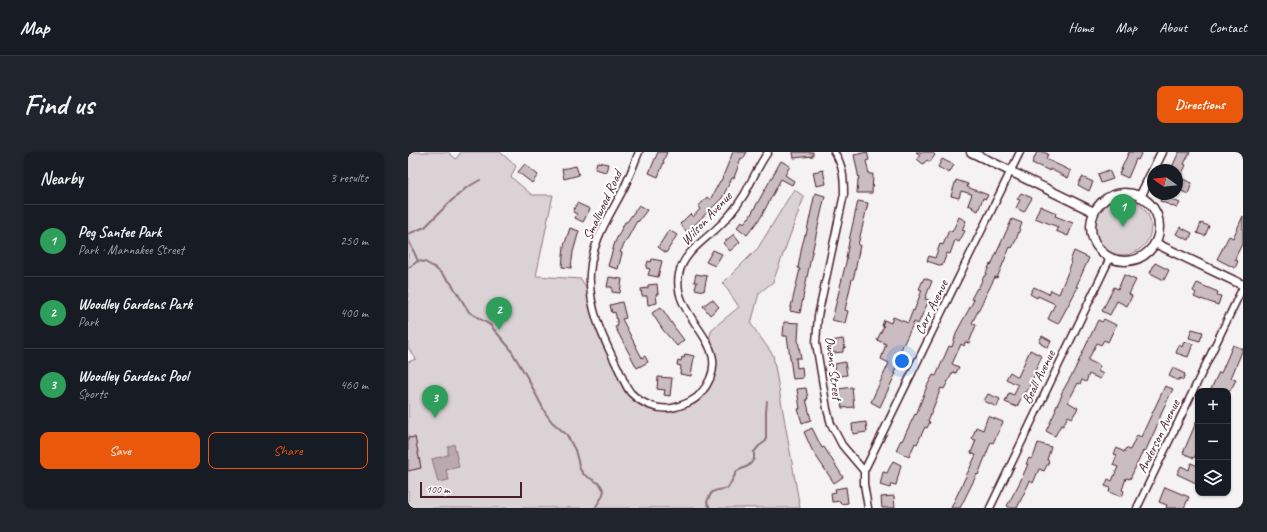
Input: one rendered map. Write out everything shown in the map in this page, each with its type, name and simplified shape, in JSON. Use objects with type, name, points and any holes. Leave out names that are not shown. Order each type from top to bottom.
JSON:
[{"type":"street","name":"Smallwood Road","points":[[639,152],[624,188],[603,226],[595,245],[590,273],[590,294],[600,333],[630,391],[639,400]]},
{"type":"street","name":"Wilson Avenue","points":[[639,400],[654,408],[672,409],[687,404],[700,395],[709,382],[713,359],[708,342],[684,307],[680,297],[678,289],[679,273],[686,257],[692,250],[717,228],[736,207],[744,195],[759,165],[768,152]]},
{"type":"street","name":"Owens Street","points":[[834,152],[841,164],[843,172],[844,194],[818,316],[816,343],[827,409],[831,424],[842,445],[864,471]]},
{"type":"street","points":[[971,152],[1094,212]]},
{"type":"street","name":"Carr Avenue","points":[[864,471],[1020,152]]},
{"type":"street","points":[[1140,197],[1162,152]]},
{"type":"street","points":[[1130,193],[1140,197],[1149,203],[1155,212],[1159,232],[1155,243],[1149,251],[1141,257],[1131,261],[1120,261],[1110,258],[1102,252],[1095,243],[1091,223],[1094,212],[1100,204],[1109,197],[1130,193]]},
{"type":"street","points":[[1155,243],[1243,286]]},
{"type":"street","name":"Beall Avenue","points":[[990,508],[1110,258]]},
{"type":"street","name":"Anderson Avenue","points":[[1137,508],[1243,286]]},
{"type":"street","points":[[864,471],[864,484],[868,508]]},
{"type":"shaded area","points":[[408,152],[448,152],[456,159],[461,152],[500,152],[516,166],[511,177],[532,195],[553,195],[536,276],[581,279],[590,294],[595,316],[630,391],[654,407],[687,404],[709,382],[713,359],[708,342],[712,329],[739,307],[723,283],[758,248],[794,189],[804,197],[773,282],[759,293],[751,324],[773,355],[800,508],[408,508],[408,362],[416,359],[408,348]]},
{"type":"shaded area","points":[[1117,199],[1129,199],[1139,203],[1147,211],[1151,221],[1151,233],[1147,243],[1139,251],[1129,255],[1117,255],[1107,251],[1099,243],[1095,233],[1095,221],[1099,211],[1107,203]]},
{"type":"shaded area","points":[[454,444],[459,467],[446,470],[449,480],[438,482],[432,459],[448,455],[448,447]]},
{"type":"building","points":[[658,152],[667,152],[658,177],[649,173]]},
{"type":"building","points":[[733,152],[747,152],[743,159],[741,158],[734,178],[732,178],[722,198],[687,232],[680,224],[690,214],[693,217],[700,209],[698,207],[707,197],[710,200],[721,181]]},
{"type":"building","points":[[793,152],[813,152],[813,156],[794,158]]},
{"type":"building","points":[[867,152],[869,160],[866,161],[869,174],[873,174],[872,193],[857,193],[859,179],[854,155]]},
{"type":"building","points":[[916,152],[932,152],[935,155],[930,162],[927,160],[923,164],[917,159],[920,155]]},
{"type":"building","points":[[1037,152],[1048,154],[1046,159],[1071,171],[1068,178],[1050,169],[1050,171],[1032,163]]},
{"type":"building","points":[[1129,152],[1142,152],[1138,160],[1136,159],[1128,178],[1119,174]]},
{"type":"building","points":[[1179,152],[1190,152],[1184,164],[1186,165],[1183,172],[1183,164],[1173,164]]},
{"type":"building","points":[[942,159],[954,165],[949,173],[938,167]]},
{"type":"building","points":[[781,161],[790,166],[785,175],[794,181],[792,185],[781,179],[761,217],[747,235],[737,227],[742,221],[744,223],[749,218]]},
{"type":"building","points":[[597,162],[608,164],[606,172],[595,169]]},
{"type":"building","points":[[525,164],[538,175],[532,183],[518,172]]},
{"type":"building","points":[[576,166],[579,175],[564,179],[562,169]]},
{"type":"building","points":[[823,170],[826,184],[816,186],[813,172]]},
{"type":"building","points":[[1109,170],[1113,179],[1101,183],[1098,174]]},
{"type":"building","points":[[1082,177],[1093,182],[1089,191],[1078,185]]},
{"type":"building","points":[[1183,179],[1192,183],[1188,194],[1183,192]]},
{"type":"building","points":[[956,180],[968,184],[967,187],[988,195],[986,199],[983,198],[978,211],[968,205],[972,194],[961,191],[959,198],[951,196]]},
{"type":"building","points":[[815,193],[825,196],[800,313],[790,311],[800,269],[798,268],[802,246],[806,235]]},
{"type":"building","points":[[1021,193],[1032,198],[1024,212],[1016,208],[1020,200],[1017,199]]},
{"type":"building","points":[[1173,200],[1180,203],[1177,208],[1160,201]]},
{"type":"building","points":[[858,201],[868,203],[858,245],[860,245],[855,272],[845,310],[848,311],[845,323],[832,320],[847,258],[850,236]]},
{"type":"building","points":[[577,203],[590,209],[583,222],[575,218],[577,214],[573,212]]},
{"type":"building","points":[[639,205],[647,210],[638,222],[637,221],[620,252],[622,253],[618,269],[608,266],[615,242],[625,222],[627,222]]},
{"type":"building","points":[[1040,206],[1056,213],[1055,216],[1073,223],[1068,236],[1056,231],[1058,227],[1035,218]]},
{"type":"building","points":[[1243,216],[1243,242],[1236,256],[1235,260],[1238,261],[1235,268],[1217,259],[1229,236],[1233,238]]},
{"type":"building","points":[[959,217],[966,221],[962,230],[965,231],[959,242],[955,240],[950,254],[947,253],[942,266],[927,261],[929,256],[935,258],[940,244],[943,245],[949,230],[952,232]]},
{"type":"building","points":[[1012,219],[1022,223],[1016,240],[1012,248],[1010,247],[997,278],[995,277],[972,323],[976,325],[969,343],[965,342],[964,346],[961,344],[952,364],[959,367],[956,373],[953,372],[944,389],[941,388],[928,421],[930,422],[927,428],[925,427],[917,444],[915,443],[909,457],[896,450],[915,414],[916,415],[927,386],[933,375],[936,376],[949,346],[952,347],[957,331],[974,300],[971,299],[977,288],[978,289],[990,264],[991,265]]},
{"type":"building","points":[[1201,223],[1209,226],[1205,236],[1197,233]]},
{"type":"building","points":[[1180,227],[1192,233],[1189,240],[1176,234]]},
{"type":"building","points":[[570,228],[579,231],[573,252],[571,268],[562,267],[564,246]]},
{"type":"building","points":[[669,230],[677,235],[666,253],[658,247]]},
{"type":"building","points":[[734,234],[740,242],[730,251],[723,243]]},
{"type":"building","points":[[713,250],[722,254],[715,266],[706,262]]},
{"type":"building","points":[[1074,251],[1089,258],[1076,287],[1078,287],[1058,324],[1048,319],[1055,304],[1030,294],[1034,287],[1049,294],[1051,290],[1059,294],[1072,262],[1070,261]]},
{"type":"building","points":[[652,259],[662,261],[658,277],[648,275],[650,269],[646,268],[648,261],[651,262]]},
{"type":"building","points":[[1155,263],[1169,270],[1164,280],[1150,273]]},
{"type":"building","points":[[696,274],[707,276],[704,291],[695,289],[697,282],[694,282]]},
{"type":"building","points":[[1124,275],[1136,280],[1129,294],[1132,296],[1127,306],[1117,301],[1110,315],[1102,311],[1114,287],[1118,289]]},
{"type":"building","points":[[609,277],[622,279],[620,293],[612,292],[612,287],[607,287]]},
{"type":"building","points":[[924,278],[932,281],[925,299],[929,300],[918,324],[914,322],[899,354],[901,355],[894,373],[896,373],[880,407],[871,402],[889,363],[881,359],[886,344],[877,340],[884,326],[882,326],[884,320],[891,323],[893,317],[908,323],[922,290],[919,289]]},
{"type":"building","points":[[1197,283],[1218,292],[1217,295],[1221,296],[1218,305],[1194,297],[1196,293],[1193,291]]},
{"type":"building","points":[[657,284],[657,303],[648,305],[647,296],[642,296],[641,289],[648,288],[648,285]]},
{"type":"building","points":[[713,300],[719,307],[710,315],[703,306]]},
{"type":"building","points":[[622,302],[626,318],[622,319],[642,358],[645,356],[648,362],[637,368],[615,327],[618,326],[615,312],[612,313],[610,305]]},
{"type":"building","points":[[661,307],[684,340],[677,346],[663,330],[652,313]]},
{"type":"building","points":[[1104,319],[1116,325],[1108,342],[1104,340],[1101,345],[1097,343],[1088,360],[1100,366],[1098,371],[1103,374],[1100,379],[1089,374],[1086,382],[1082,380],[1080,384],[1078,383],[1068,402],[1078,408],[1072,418],[1068,416],[1063,426],[1061,425],[1055,436],[1046,431],[1056,410],[1055,409],[1062,395],[1061,394],[1074,371],[1098,320],[1102,322]]},
{"type":"building","points":[[784,322],[799,323],[798,340],[801,358],[796,358],[797,368],[802,367],[803,378],[793,379],[787,336],[783,336]]},
{"type":"building","points":[[1192,329],[1203,332],[1200,341],[1189,338]]},
{"type":"building","points":[[1042,336],[1051,341],[1048,348],[1039,342]]},
{"type":"building","points":[[843,339],[845,348],[843,348],[843,352],[833,353],[831,341]]},
{"type":"building","points":[[1184,341],[1193,344],[1188,357],[1176,353],[1179,345],[1182,347]]},
{"type":"building","points":[[1233,345],[1243,349],[1231,378],[1236,380],[1231,389],[1211,388],[1219,372],[1221,373]]},
{"type":"building","points":[[1030,350],[1042,356],[1026,393],[1024,392],[1017,407],[1005,402],[1009,393],[1014,395],[1018,385],[1006,379],[1010,372],[1018,377]]},
{"type":"building","points":[[685,354],[694,356],[691,376],[680,374],[681,366],[677,365],[678,360],[681,361]]},
{"type":"building","points":[[845,362],[847,375],[840,376],[839,374],[836,374],[835,364]]},
{"type":"building","points":[[1173,368],[1185,374],[1183,380],[1180,378],[1177,380],[1169,376]]},
{"type":"building","points":[[658,377],[672,378],[670,396],[664,395],[665,390],[657,389]]},
{"type":"building","points":[[1165,386],[1173,389],[1145,452],[1143,451],[1130,479],[1126,478],[1122,490],[1124,491],[1122,497],[1109,492],[1110,488],[1105,486],[1108,479],[1112,481],[1118,467],[1113,465],[1117,455],[1114,454],[1117,448],[1124,452],[1126,448],[1130,450],[1137,435],[1141,437]]},
{"type":"building","points":[[852,387],[854,407],[842,408],[839,389]]},
{"type":"building","points":[[806,388],[808,399],[806,399],[811,420],[802,423],[798,409],[800,409],[797,389]]},
{"type":"building","points":[[988,394],[1000,399],[997,407],[984,401]]},
{"type":"building","points":[[988,416],[1003,422],[993,443],[991,442],[978,475],[977,474],[960,508],[951,508],[976,455],[971,453],[976,440],[972,439],[976,427],[983,430]]},
{"type":"building","points":[[866,422],[867,432],[853,434],[852,424]]},
{"type":"building","points":[[1195,425],[1195,456],[1194,458],[1183,453]]},
{"type":"building","points":[[812,428],[822,448],[824,447],[843,477],[834,483],[812,450],[804,432]]},
{"type":"building","points":[[415,437],[421,468],[408,471],[408,438]]},
{"type":"building","points":[[1038,443],[1051,447],[1047,460],[1049,461],[1044,471],[1039,469],[1033,483],[1030,481],[1017,508],[1010,508],[1007,506],[1020,482],[1029,458],[1031,459],[1034,455]]},
{"type":"building","points":[[893,461],[901,465],[896,485],[891,484],[890,488],[880,485],[883,472],[887,473]]},
{"type":"building","points":[[1191,463],[1195,465],[1195,483],[1177,474],[1181,466],[1189,470]]},
{"type":"building","points":[[846,487],[848,503],[841,504],[840,501],[832,502],[831,493],[836,492],[835,489]]},
{"type":"building","points":[[1165,487],[1189,497],[1184,508],[1166,508],[1167,505],[1159,502]]},
{"type":"building","points":[[894,496],[895,508],[882,508],[881,497]]},
{"type":"waterway","points":[[408,234],[425,227],[466,188],[480,180]]},
{"type":"waterway","points":[[408,239],[418,261]]},
{"type":"waterway","points":[[408,268],[418,261],[425,262],[434,267],[451,283],[469,312],[490,325],[509,347],[527,377],[546,414],[552,422],[567,435],[575,450],[580,469],[583,474],[600,484],[604,491],[595,508]]},
{"type":"waterway","points":[[710,508],[707,502],[711,494],[715,490],[728,488],[737,471],[751,463],[754,459],[754,452],[766,441],[767,401]]},
{"type":"place","name":"Peg Santee Park","points":[[1123,227]]},
{"type":"place","name":"Woodley Gardens Park","points":[[499,330]]},
{"type":"place","name":"Woodley Gardens Pool","points":[[435,418]]}]
